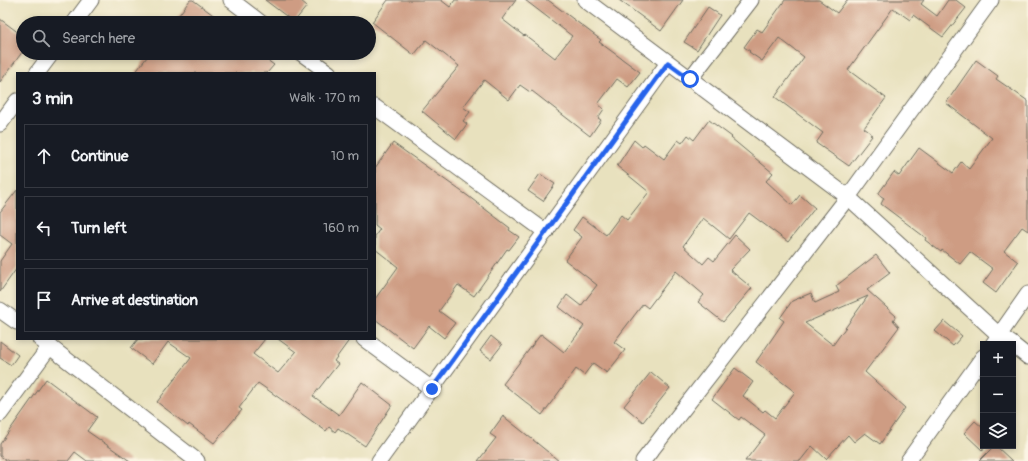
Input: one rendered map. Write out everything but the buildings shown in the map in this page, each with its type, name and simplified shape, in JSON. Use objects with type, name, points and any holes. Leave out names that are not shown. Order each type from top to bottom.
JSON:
[{"type":"street","points":[[79,16],[91,0]]},
{"type":"street","points":[[231,0],[252,16]]},
{"type":"street","points":[[585,0],[848,197],[996,339],[1028,294]]},
{"type":"street","points":[[690,79],[751,0]]},
{"type":"street","points":[[643,461],[848,197],[991,0]]},
{"type":"street","points":[[38,72],[47,60]]},
{"type":"street","points":[[311,60],[328,72]]},
{"type":"street","points":[[379,461],[668,63]]},
{"type":"street","points":[[0,124],[16,102]]},
{"type":"street","points":[[376,108],[546,232]]},
{"type":"street","points":[[0,310],[16,321]]},
{"type":"street","points":[[365,340],[432,389]]},
{"type":"street","points":[[0,414],[45,343],[180,456],[197,461]]},
{"type":"street","points":[[1016,348],[1028,357]]},
{"type":"street","points":[[908,461],[980,361]]},
{"type":"route","points":[[432,389],[668,63],[690,79]]}]
